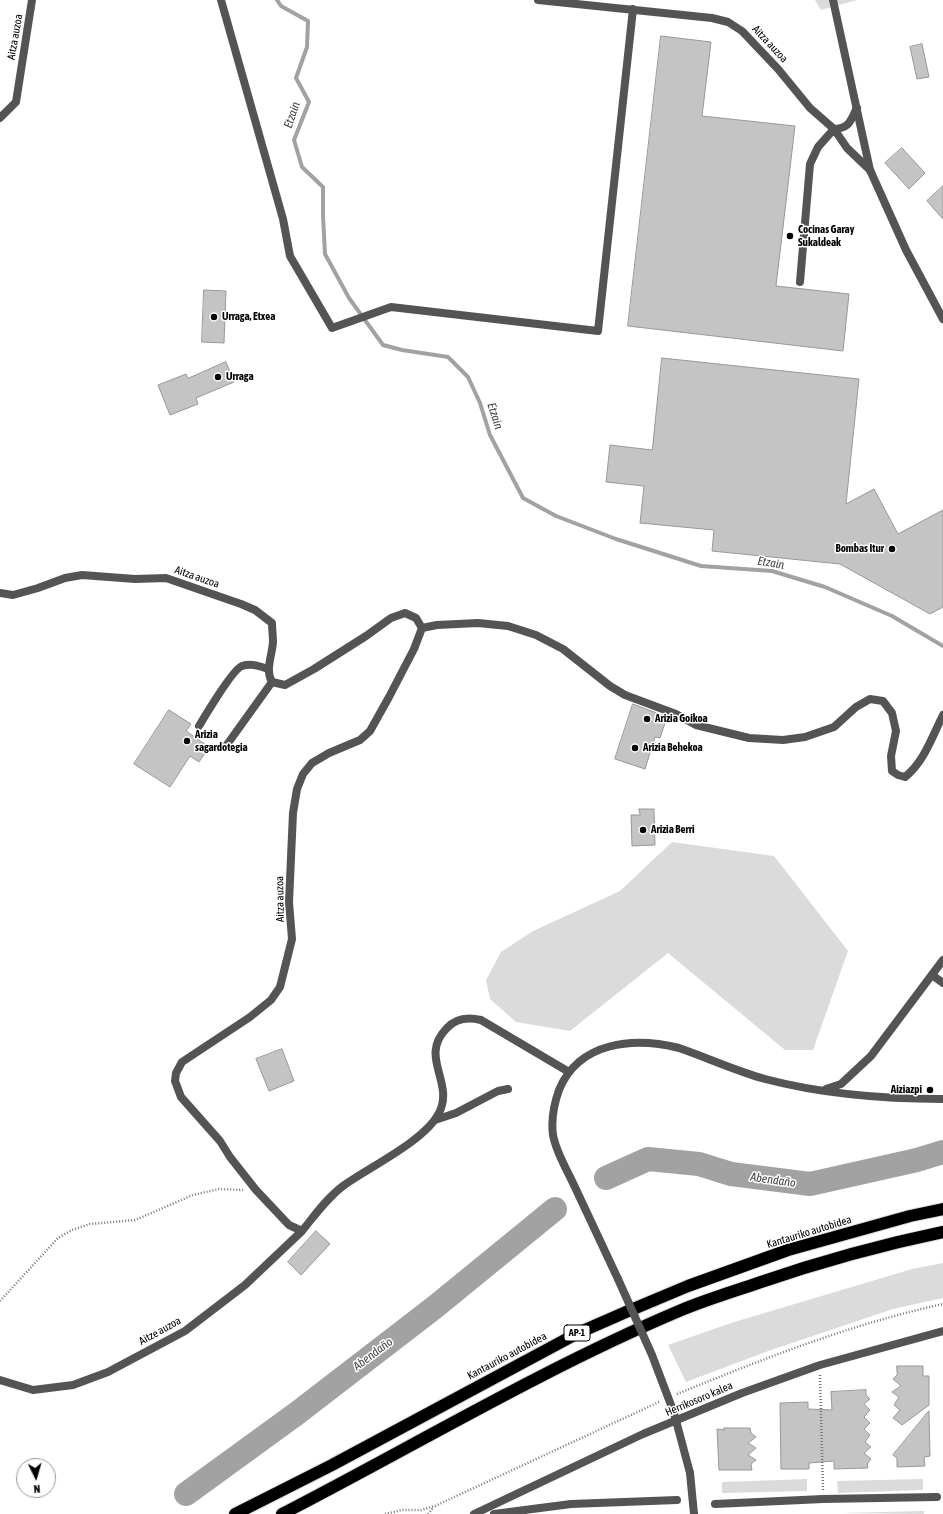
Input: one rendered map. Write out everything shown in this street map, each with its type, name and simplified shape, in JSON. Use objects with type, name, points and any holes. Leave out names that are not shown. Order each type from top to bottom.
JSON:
[{"type":"highway","name":"Kantauriko autobidea","points":[[235,1514],[332,1465],[578,1333],[626,1312],[688,1286],[788,1250],[910,1216],[943,1209]]},
{"type":"highway","name":"AP-1","points":[[282,1514],[587,1353],[682,1310],[800,1269],[857,1252],[943,1232]]},
{"type":"street","name":"Aitza auzoa","points":[[0,118],[16,102],[32,0]]},
{"type":"street","points":[[221,0],[283,219],[290,256],[332,328],[391,307],[598,331],[632,9]]},
{"type":"street","name":"Aitza auzoa","points":[[538,0],[712,18],[728,22],[742,31],[778,69],[810,108],[834,129],[847,148],[870,170]]},
{"type":"street","points":[[833,0],[870,170],[906,250],[943,319]]},
{"type":"street","points":[[800,282],[810,164],[818,147],[834,129],[843,128],[848,124],[857,108]]},
{"type":"street","name":"Aitza auzoa","points":[[0,593],[12,595],[38,588],[65,578],[82,575],[135,579],[166,578],[241,604],[255,610],[272,623],[273,641],[268,669],[269,677],[272,682]]},
{"type":"street","points":[[226,746],[272,682],[286,685],[366,636],[391,618],[405,613],[416,618],[422,628],[437,625],[478,623],[508,626],[536,635],[563,649],[610,686],[625,695],[676,714],[696,725],[749,738],[783,740],[805,737],[834,726],[856,707],[870,699],[883,701],[892,713],[896,731],[891,756],[892,771],[904,777],[912,771],[921,760],[943,715]]},
{"type":"street","name":"Aitza auzoa","points":[[302,1231],[289,1225],[256,1190],[220,1141],[181,1097],[175,1081],[176,1073],[182,1062],[250,1017],[271,1000],[280,987],[292,939],[289,902],[293,813],[297,789],[304,774],[312,763],[329,753],[360,740],[370,731],[414,649],[422,628]]},
{"type":"street","points":[[199,726],[231,676],[240,666],[252,664],[268,669]]},
{"type":"street","points":[[823,1090],[841,1084],[871,1056],[943,960]]},
{"type":"street","points":[[932,974],[943,983]]},
{"type":"street","points":[[302,1231],[325,1203],[342,1187],[417,1138],[435,1120],[442,1106],[443,1091],[435,1060],[436,1045],[443,1032],[455,1022],[473,1018],[481,1020],[569,1072]]},
{"type":"street","points":[[694,1514],[690,1473],[674,1413],[652,1355],[562,1160],[553,1135],[552,1123],[556,1098],[569,1072],[578,1061],[592,1052],[607,1046],[649,1043],[665,1044],[764,1078],[823,1090],[906,1099],[943,1099]]},
{"type":"street","points":[[435,1120],[456,1113],[498,1091],[508,1089]]},
{"type":"street","name":"Aitze auzoa","points":[[0,1380],[33,1390],[73,1385],[108,1372],[185,1331],[245,1285],[302,1231]]},
{"type":"street","name":"Herrikosoro kalea","points":[[474,1514],[642,1434],[742,1393],[820,1365],[943,1331]]},
{"type":"street","points":[[715,1504],[823,1499],[936,1497]]},
{"type":"street","points":[[494,1514],[571,1504],[677,1500]]},
{"type":"path","points":[[0,1301],[58,1238],[72,1230],[90,1224],[135,1220],[193,1195],[219,1189],[256,1190]]},
{"type":"path","points":[[820,1374],[823,1499]]},
{"type":"path","points":[[428,1514],[435,1506]]},
{"type":"shaded area","points":[[815,0],[857,0],[821,10]]},
{"type":"shaded area","points":[[672,842],[774,856],[848,951],[813,1050],[785,1050],[668,953],[570,1031],[516,1022],[490,999],[486,980],[501,952],[533,931],[620,891]]},
{"type":"shaded area","points":[[943,1263],[943,1298],[893,1309],[771,1350],[686,1382],[668,1345],[731,1323],[912,1269]]},
{"type":"shaded area","points":[[807,1479],[807,1491],[722,1493],[722,1482]]},
{"type":"shaded area","points":[[923,1479],[923,1490],[838,1493],[837,1481]]},
{"type":"shaded area","points":[[924,1511],[924,1514],[839,1513]]},
{"type":"building","points":[[661,36],[711,42],[702,116],[795,126],[776,286],[849,294],[843,351],[628,326]]},
{"type":"building","points":[[922,44],[929,77],[917,79],[910,47]]},
{"type":"building","points":[[902,148],[925,173],[909,189],[885,163]]},
{"type":"building","points":[[943,186],[943,219],[927,201]]},
{"type":"building","name":"Urraga, Etxea","points":[[204,290],[226,291],[224,343],[202,342]]},
{"type":"building","points":[[662,358],[859,379],[846,504],[874,489],[898,534],[943,510],[943,607],[930,614],[840,564],[712,551],[714,530],[640,523],[644,486],[606,482],[610,445],[652,450]]},
{"type":"building","points":[[226,362],[234,382],[196,398],[198,404],[170,415],[158,385],[186,374],[188,378]]},
{"type":"building","points":[[633,704],[667,717],[660,738],[655,737],[645,769],[615,759]]},
{"type":"building","points":[[169,710],[191,724],[186,731],[209,747],[199,762],[190,756],[170,787],[134,764]]},
{"type":"building","name":"Arizia Berri","points":[[639,809],[654,809],[655,845],[632,846],[631,815],[640,815]]},
{"type":"building","points":[[282,1049],[294,1081],[269,1091],[256,1059]]},
{"type":"building","points":[[316,1231],[330,1244],[301,1275],[288,1262]]},
{"type":"building","points":[[897,1366],[923,1366],[923,1376],[929,1376],[929,1405],[902,1425],[893,1418],[900,1410],[894,1405],[899,1397],[892,1392],[901,1386],[893,1379],[897,1375]]},
{"type":"building","points":[[866,1390],[866,1395],[870,1399],[864,1404],[870,1410],[864,1417],[870,1423],[864,1429],[870,1435],[865,1442],[871,1447],[864,1453],[871,1459],[867,1464],[868,1468],[834,1469],[834,1461],[809,1463],[809,1469],[781,1469],[780,1403],[808,1402],[808,1409],[832,1410],[831,1392]]},
{"type":"building","points":[[929,1411],[930,1456],[924,1457],[925,1466],[897,1467],[897,1458],[893,1455]]},
{"type":"building","points":[[724,1428],[750,1428],[751,1433],[756,1437],[748,1443],[756,1448],[748,1455],[756,1460],[751,1464],[752,1470],[719,1470],[717,1429],[724,1430]]},
{"type":"waterway","name":"Etzain","points":[[277,0],[281,6],[308,21],[307,47],[296,78],[309,102],[294,140],[302,167],[323,187],[325,254],[349,298],[383,345],[402,350],[448,357],[468,377],[480,403],[490,435],[523,498],[556,516],[616,539],[701,566],[772,571],[825,587],[892,616],[943,646]]},
{"type":"waterway","name":"Abendaño","points":[[606,1178],[648,1159],[699,1164],[731,1174],[810,1184],[917,1160],[943,1152]]},
{"type":"waterway","name":"Abendaño","points":[[186,1494],[296,1414],[435,1307],[555,1209]]},
{"type":"place","name":"Cocinas Garay Sukaldeak","points":[[790,236]]},
{"type":"place","name":"Urraga, Etxea","points":[[214,317]]},
{"type":"place","name":"Urraga","points":[[218,377]]},
{"type":"place","name":"Bombas Itur","points":[[892,549]]},
{"type":"place","name":"Arizia Goikoa","points":[[647,719]]},
{"type":"place","name":"Arizia sagardotegia","points":[[187,741]]},
{"type":"place","name":"Arizia Behekoa","points":[[635,748]]},
{"type":"place","name":"Arizia Berri","points":[[643,830]]},
{"type":"place","name":"Aiziazpi","points":[[930,1090]]}]
